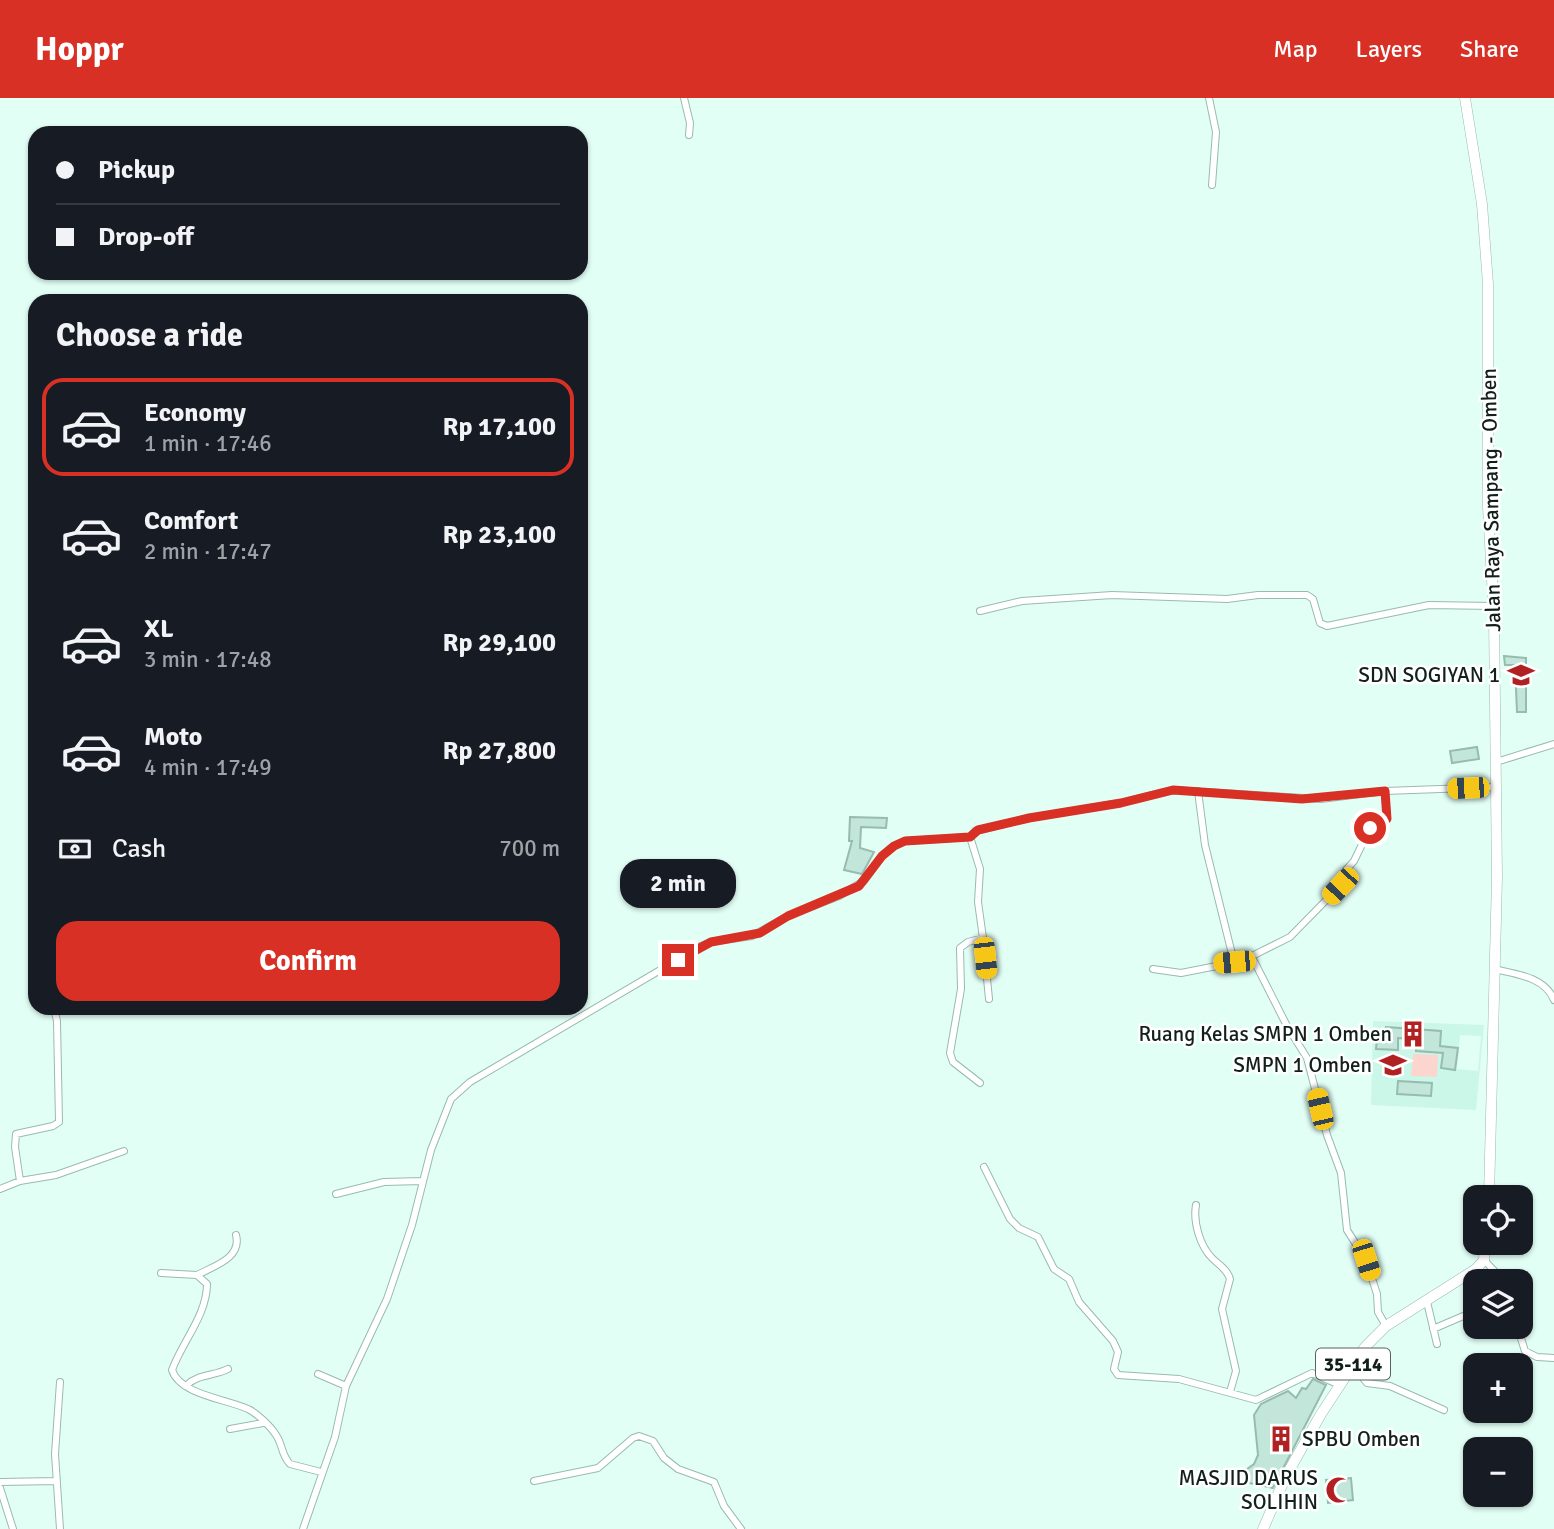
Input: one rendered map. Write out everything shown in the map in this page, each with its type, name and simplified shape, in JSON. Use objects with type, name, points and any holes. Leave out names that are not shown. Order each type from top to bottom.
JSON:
[{"type":"main road","name":"Jalan Raya Sampang - Omben","points":[[1465,98],[1478,173],[1487,253],[1488,506],[1496,762],[1489,1185]]},
{"type":"main road","points":[[1484,1255],[1484,1260]]},
{"type":"main road","name":"35-114","points":[[1264,1529],[1286,1476],[1365,1347],[1386,1326],[1466,1278],[1484,1260]]},
{"type":"street","points":[[684,98],[690,123],[689,135]]},
{"type":"street","points":[[1209,98],[1216,132],[1212,185]]},
{"type":"street","points":[[981,611],[1023,601],[1112,594],[1227,599],[1307,594],[1313,599],[1320,623],[1327,626],[1429,605],[1493,606]]},
{"type":"street","points":[[1496,762],[1554,744]]},
{"type":"street","points":[[588,1013],[701,946],[760,933],[788,916],[859,886],[882,856],[905,841],[970,837],[978,830],[1029,818],[1121,803],[1173,790],[1302,799],[1385,791],[1496,787]]},
{"type":"street","points":[[1198,790],[1205,845],[1234,962]]},
{"type":"street","points":[[1153,969],[1181,974],[1234,962],[1252,957],[1299,930],[1342,884],[1346,870],[1354,860],[1368,830],[1387,819],[1385,791]]},
{"type":"street","points":[[970,837],[980,869],[978,902],[989,999]]},
{"type":"street","points":[[980,1083],[953,1062],[950,1054],[961,989],[960,948],[968,942],[983,938]]},
{"type":"street","points":[[1252,957],[1287,1026],[1307,1058],[1327,1135],[1341,1172],[1347,1230],[1366,1260],[1377,1294],[1378,1312],[1386,1326]]},
{"type":"street","points":[[1494,969],[1537,982],[1548,988],[1554,1000]]},
{"type":"street","points":[[20,1181],[15,1147],[16,1133],[53,1126],[59,1122],[56,1015]]},
{"type":"street","points":[[303,1529],[335,1437],[346,1385],[387,1298],[412,1225],[422,1181],[446,1108],[456,1093],[470,1082],[584,1015]]},
{"type":"street","points":[[0,1189],[20,1181],[56,1175],[124,1151]]},
{"type":"street","points":[[984,1167],[1010,1219],[1019,1228],[1038,1237],[1056,1271],[1069,1279],[1079,1302],[1112,1341],[1118,1352],[1114,1370],[1118,1375],[1179,1379],[1256,1400],[1312,1373],[1340,1385]]},
{"type":"street","points":[[335,1194],[384,1182],[422,1181]]},
{"type":"street","points":[[1196,1205],[1196,1219],[1203,1245],[1227,1271],[1230,1279],[1222,1309],[1236,1371],[1230,1392]]},
{"type":"street","points":[[161,1273],[197,1275],[234,1254],[238,1245],[236,1235]]},
{"type":"street","points":[[1484,1260],[1493,1269]]},
{"type":"street","points":[[197,1275],[207,1284],[204,1301],[172,1370],[175,1376],[206,1396],[251,1410],[277,1436],[282,1453],[290,1464],[321,1472]]},
{"type":"street","points":[[1427,1302],[1437,1344]]},
{"type":"street","points":[[1433,1329],[1463,1316]]},
{"type":"street","points":[[1520,1339],[1530,1354],[1554,1358]]},
{"type":"street","points":[[1352,1365],[1367,1383],[1390,1386],[1444,1410]]},
{"type":"street","points":[[187,1385],[196,1378],[211,1377],[228,1369]]},
{"type":"street","points":[[318,1374],[346,1385]]},
{"type":"street","points":[[60,1382],[55,1454],[60,1529]]},
{"type":"street","points":[[230,1429],[263,1423]]},
{"type":"street","points":[[534,1481],[598,1468],[633,1438],[645,1436],[653,1441],[664,1458],[678,1469],[714,1482],[724,1506],[741,1529]]},
{"type":"street","points":[[0,1482],[55,1481]]},
{"type":"street","points":[[0,1488],[13,1529]]},
{"type":"shaded area","name":"SMPN 1 Omben","points":[[1373,1021],[1484,1025],[1476,1110],[1371,1105]],"holes":[[[1386,1027],[1440,1031],[1440,1041],[1386,1037]],[[1460,1035],[1481,1036],[1478,1071],[1457,1069]]]},
{"type":"shaded area","points":[[1413,1054],[1438,1055],[1437,1077],[1411,1076]]},
{"type":"building","points":[[1504,656],[1526,658],[1526,712],[1517,712],[1515,665],[1505,665]]},
{"type":"building","points":[[1477,747],[1479,759],[1452,763],[1450,751]]},
{"type":"building","points":[[850,817],[887,818],[886,828],[861,827],[860,848],[874,852],[862,874],[844,870],[852,841],[849,841]]},
{"type":"building","points":[[1386,1027],[1441,1031],[1440,1046],[1458,1048],[1455,1070],[1441,1068],[1443,1053],[1416,1051],[1417,1039],[1398,1038],[1398,1050],[1376,1049],[1377,1038],[1385,1039]]},
{"type":"building","name":"Ruang Kelas SMPN 1 Omben","points":[[1398,1081],[1432,1083],[1431,1096],[1397,1094]]},
{"type":"building","name":"SPBU Omben","points":[[1313,1379],[1326,1385],[1273,1488],[1244,1482],[1247,1469],[1254,1464],[1258,1455],[1254,1415],[1261,1404],[1288,1391],[1296,1398],[1302,1388],[1306,1389]]},
{"type":"building","name":"MASJID DARUS SOLIHIN","points":[[1351,1478],[1353,1500],[1328,1503],[1326,1480]]},
{"type":"place","name":"SDN SOGIYAN 1","points":[[1521,675]]},
{"type":"place","name":"Ruang Kelas SMPN 1 Omben","points":[[1413,1034]]},
{"type":"place","name":"SMPN 1 Omben","points":[[1393,1065]]},
{"type":"place","name":"SPBU Omben","points":[[1281,1439]]},
{"type":"place","name":"MASJID DARUS SOLIHIN","points":[[1339,1490]]},
{"type":"route","points":[[678,960],[711,942],[760,933],[788,916],[859,886],[882,856],[905,841],[970,837],[978,830],[1029,818],[1121,803],[1173,790],[1302,799],[1385,791],[1387,819],[1370,828]]}]
